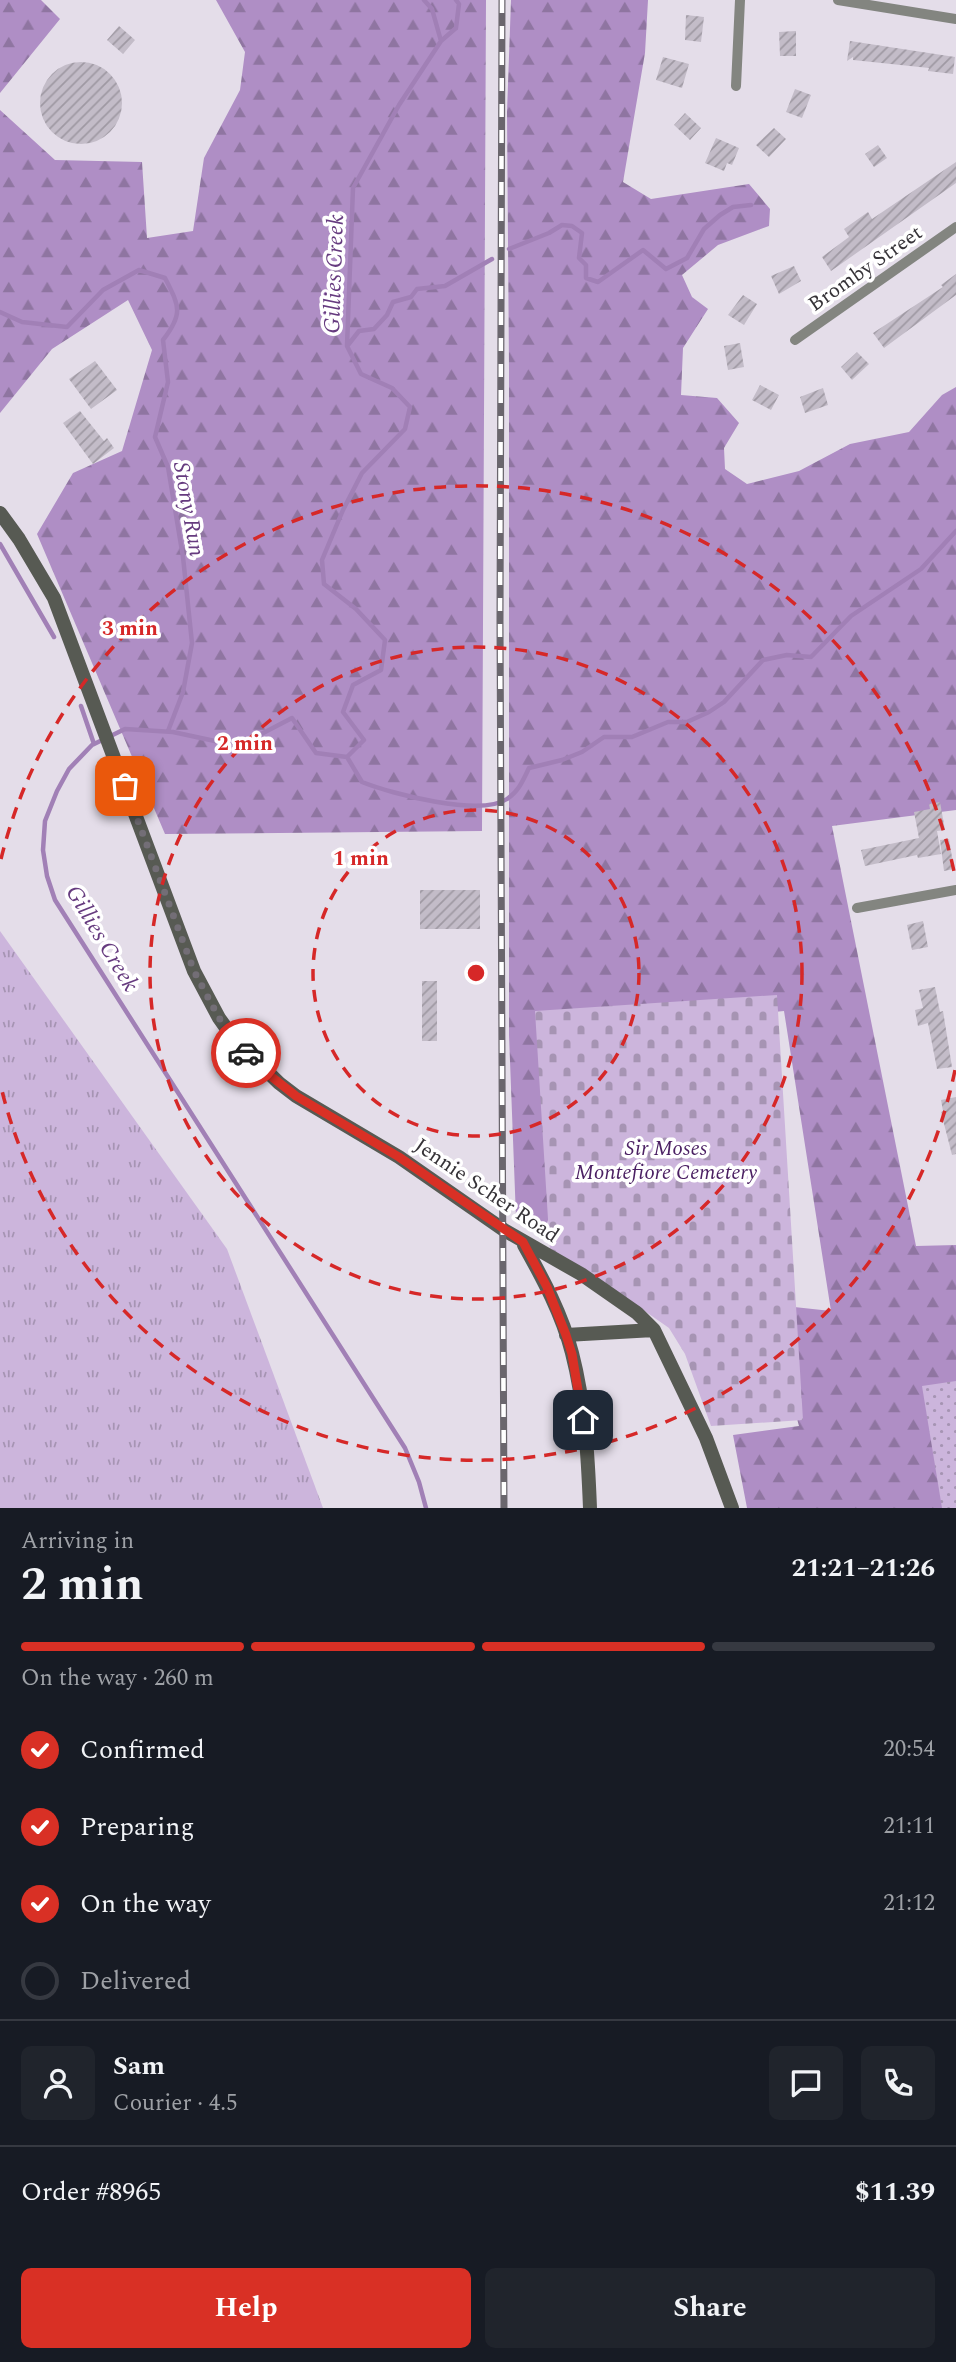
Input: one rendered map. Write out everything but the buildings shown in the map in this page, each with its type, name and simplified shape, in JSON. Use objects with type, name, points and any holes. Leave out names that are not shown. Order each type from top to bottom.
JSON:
[{"type":"street","points":[[736,86],[740,0]]},
{"type":"street","points":[[838,0],[956,19]]},
{"type":"street","name":"Bromby Street","points":[[795,340],[956,227]]},
{"type":"street","name":"Jennie Scher Road","points":[[0,513],[54,598],[194,971],[213,1008],[234,1039],[263,1070],[296,1096],[399,1157],[523,1242],[582,1274],[637,1313],[654,1330],[706,1438],[732,1508]]},
{"type":"street","points":[[857,908],[956,890]]},
{"type":"street","points":[[523,1242],[547,1287],[572,1354],[589,1470],[590,1508]]},
{"type":"street","points":[[566,1335],[654,1330]]},
{"type":"green space","points":[[0,0],[41,0],[60,19],[0,93]]},
{"type":"green space","points":[[216,0],[486,0],[482,831],[165,834],[37,534],[73,473],[122,451],[152,350],[128,300],[52,349],[0,413],[0,110],[55,160],[142,162],[147,238],[193,231],[204,158],[240,90],[245,52]]},
{"type":"green space","points":[[511,0],[648,0],[645,53],[623,182],[651,199],[749,184],[770,209],[769,226],[718,245],[682,275],[692,297],[708,309],[683,348],[681,395],[717,398],[739,423],[724,448],[725,469],[747,484],[799,471],[850,444],[909,432],[942,395],[956,387],[956,810],[832,826],[916,1246],[956,1245],[956,1508],[747,1508],[733,1435],[799,1426],[777,1347],[738,1301],[831,1311],[784,1011],[693,1020],[598,1057],[545,1230],[516,1218],[509,1035],[507,112]]},
{"type":"green space","points":[[0,931],[227,1249],[323,1508],[0,1508]]},
{"type":"green space","name":"Sir Moses Montefiore Cemetery","points":[[777,995],[803,1420],[711,1426],[685,1354],[669,1328],[586,1270],[550,1251],[535,1011]]},
{"type":"green space","points":[[956,1381],[956,1508],[942,1508],[922,1386]]},
{"type":"waterway","name":"Gillies Creek","points":[[424,0],[432,9],[441,41],[399,105],[353,188],[347,346],[361,374],[392,388],[410,407],[405,429],[362,473],[322,560],[324,584],[356,609],[385,640],[381,670],[353,685],[343,712],[364,740],[347,757],[316,753],[292,718],[238,746],[173,732],[125,729],[92,745],[69,769],[45,821],[43,850],[47,876],[55,900],[405,1448],[426,1508]]},
{"type":"waterway","name":"Gillies Creek","points":[[441,41],[456,28],[459,4],[456,0]]},
{"type":"waterway","points":[[509,249],[562,225],[572,226],[582,233],[579,258],[586,265],[586,278],[598,282],[643,250],[666,269],[687,258],[704,229],[720,215],[733,207],[751,205]]},
{"type":"waterway","points":[[348,345],[359,331],[374,329],[387,315],[393,302],[411,297],[417,289],[445,286],[492,259]]},
{"type":"waterway","name":"Stony Run","points":[[0,312],[22,322],[67,327],[103,290],[139,270],[165,278],[174,296],[177,316],[163,340],[168,382],[155,437],[168,467],[183,557],[192,643],[183,692],[168,731]]},
{"type":"waterway","points":[[347,757],[362,782],[376,787],[436,802],[477,806],[494,804],[507,799],[515,792],[529,768],[582,752],[604,737],[632,737],[668,722],[687,722],[724,702],[763,660],[787,655],[811,657],[851,616],[921,569],[956,531]]},
{"type":"waterway","points":[[0,544],[54,637]]},
{"type":"waterway","points":[[81,706],[94,744]]},
{"type":"railway","points":[[502,0],[500,622],[504,1508]]},
{"type":"way so far","points":[[125,786],[194,971],[219,1018],[246,1053]]},
{"type":"route","points":[[246,1053],[296,1096],[399,1157],[523,1242],[547,1287],[566,1335],[572,1354],[583,1420]]}]
